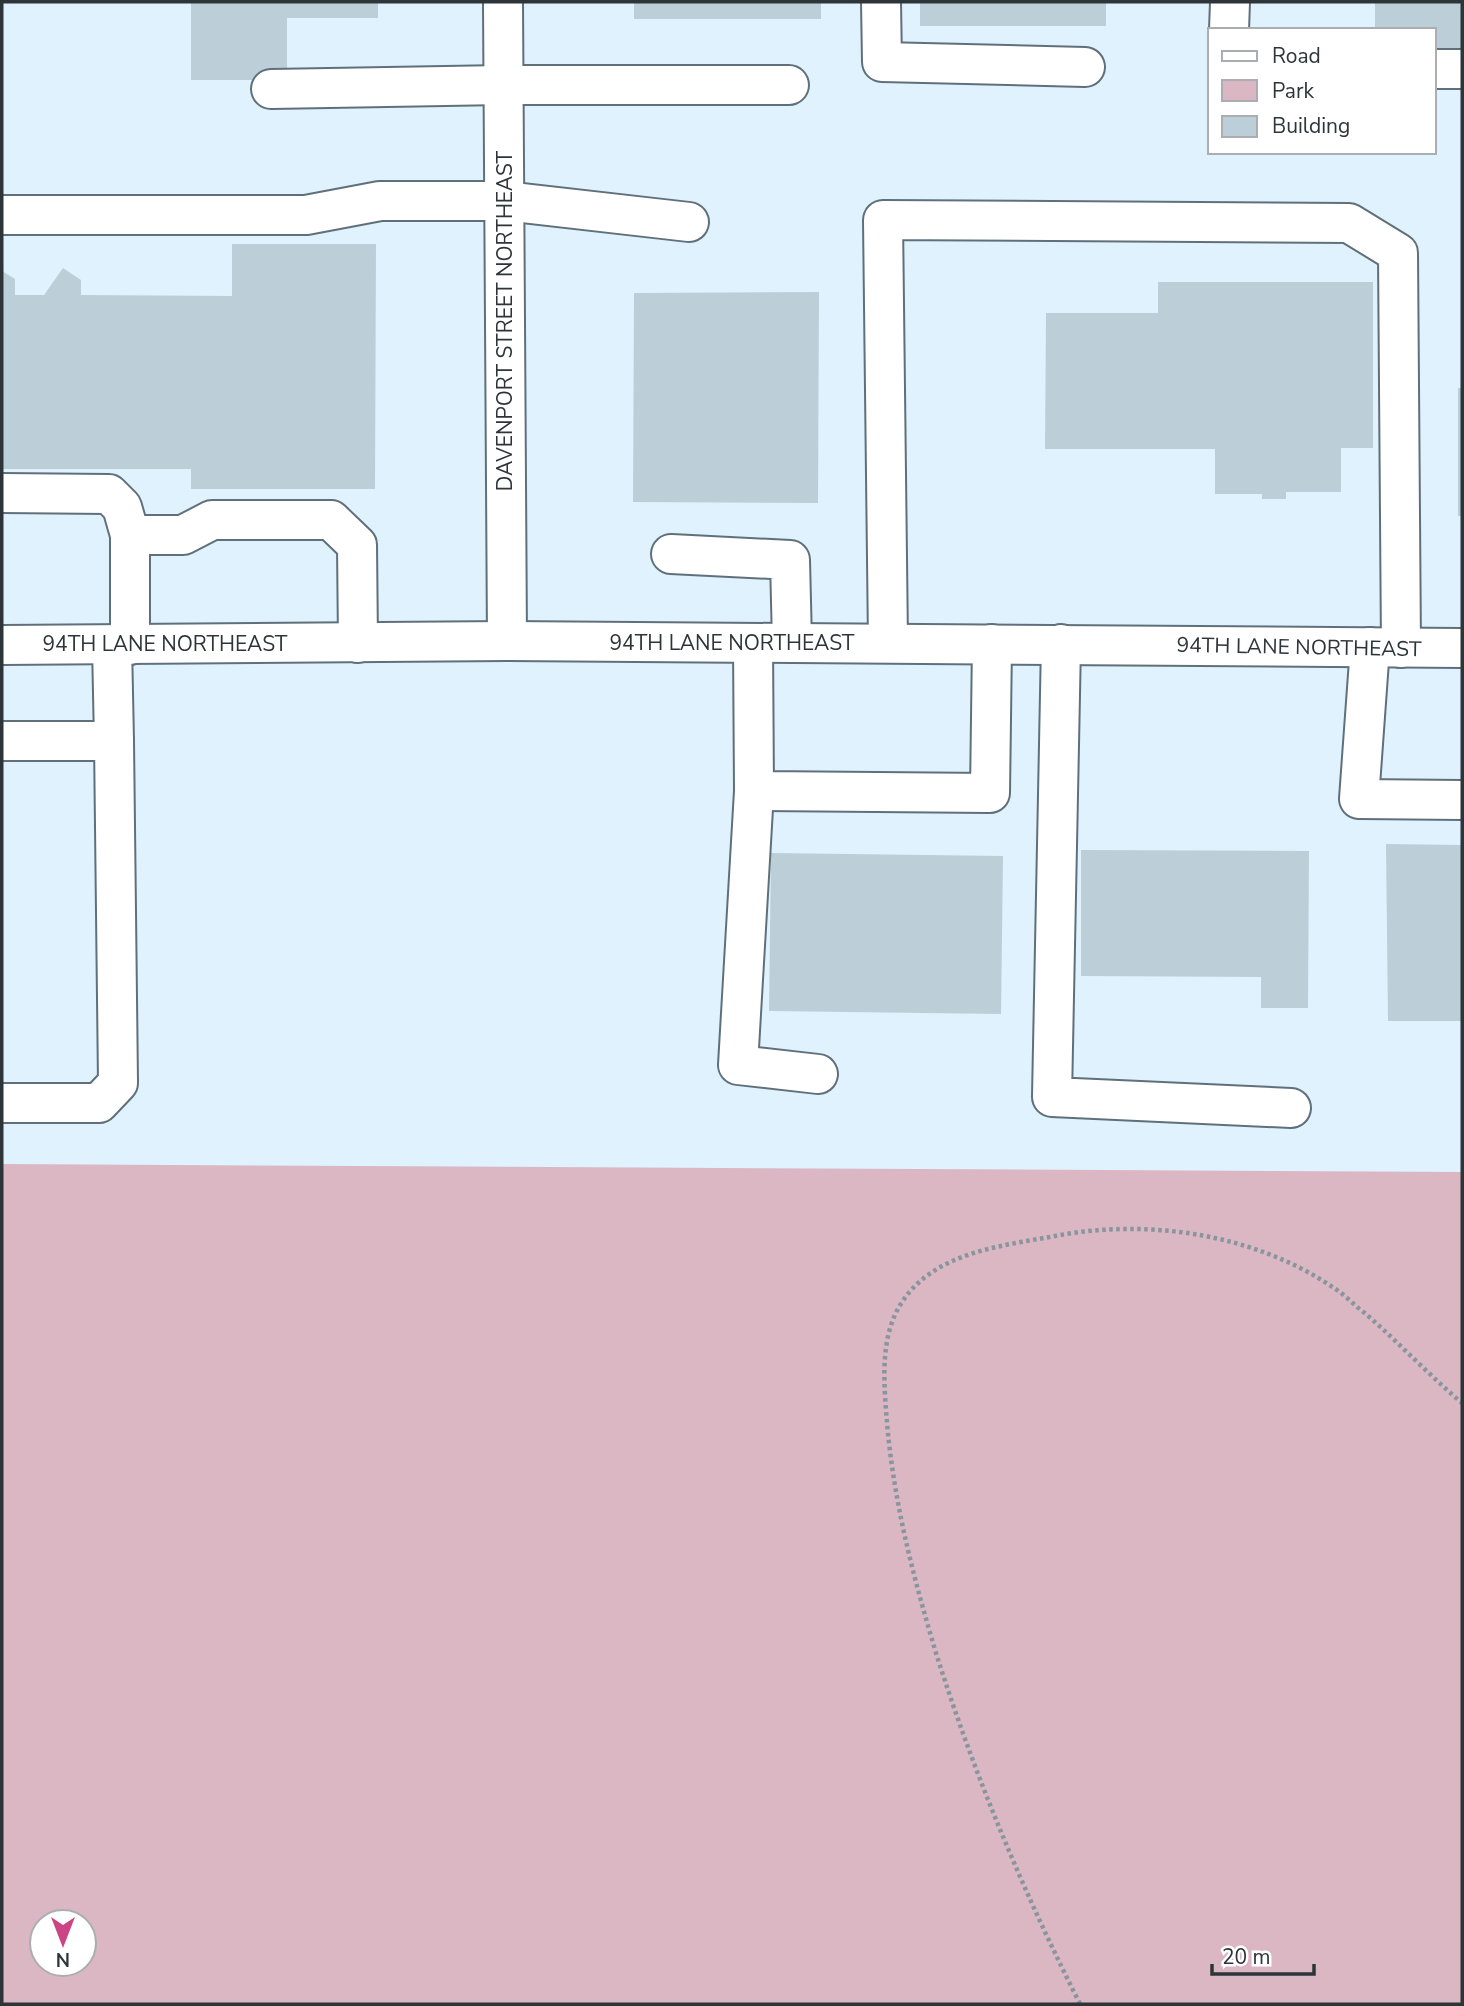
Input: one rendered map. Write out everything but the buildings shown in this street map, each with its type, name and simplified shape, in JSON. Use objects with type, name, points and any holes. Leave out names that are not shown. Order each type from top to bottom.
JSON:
[{"type":"street","name":"DAVENPORT STREET NORTHEAST","points":[[503,2],[507,641]]},
{"type":"street","points":[[881,2],[882,62],[1085,67]]},
{"type":"street","points":[[1229,28],[1230,2]]},
{"type":"street","points":[[1436,69],[1462,69]]},
{"type":"street","points":[[271,89],[503,85],[789,85]]},
{"type":"street","points":[[2,215],[306,215],[380,201],[504,201],[689,222]]},
{"type":"street","points":[[888,643],[883,220],[1349,223],[1398,253],[1385,648],[1359,799],[1462,800]]},
{"type":"street","points":[[2,493],[109,494],[122,507],[130,535],[114,741],[118,1083],[99,1103],[2,1103]]},
{"type":"street","points":[[130,535],[183,535],[212,520],[331,520],[357,545],[358,643]]},
{"type":"street","points":[[671,554],[790,559],[792,643]]},
{"type":"street","name":"94TH LANE NORTHEAST","points":[[2,645],[507,641],[1462,648]]},
{"type":"street","points":[[752,643],[754,791],[738,1065],[818,1074]]},
{"type":"street","points":[[754,791],[990,793],[992,644]]},
{"type":"street","points":[[1061,644],[1052,1097],[1291,1108]]},
{"type":"street","points":[[2,741],[114,741]]},
{"type":"path","points":[[1080,2004],[1029,1897],[990,1805],[954,1709],[914,1580],[892,1476],[884,1391],[886,1343],[900,1305],[918,1282],[959,1256],[1074,1232],[1129,1227],[1176,1232],[1247,1247],[1284,1260],[1335,1288],[1462,1403]]},
{"type":"green space","points":[[2,1164],[1462,1172],[1462,2004],[2,2004]]}]
